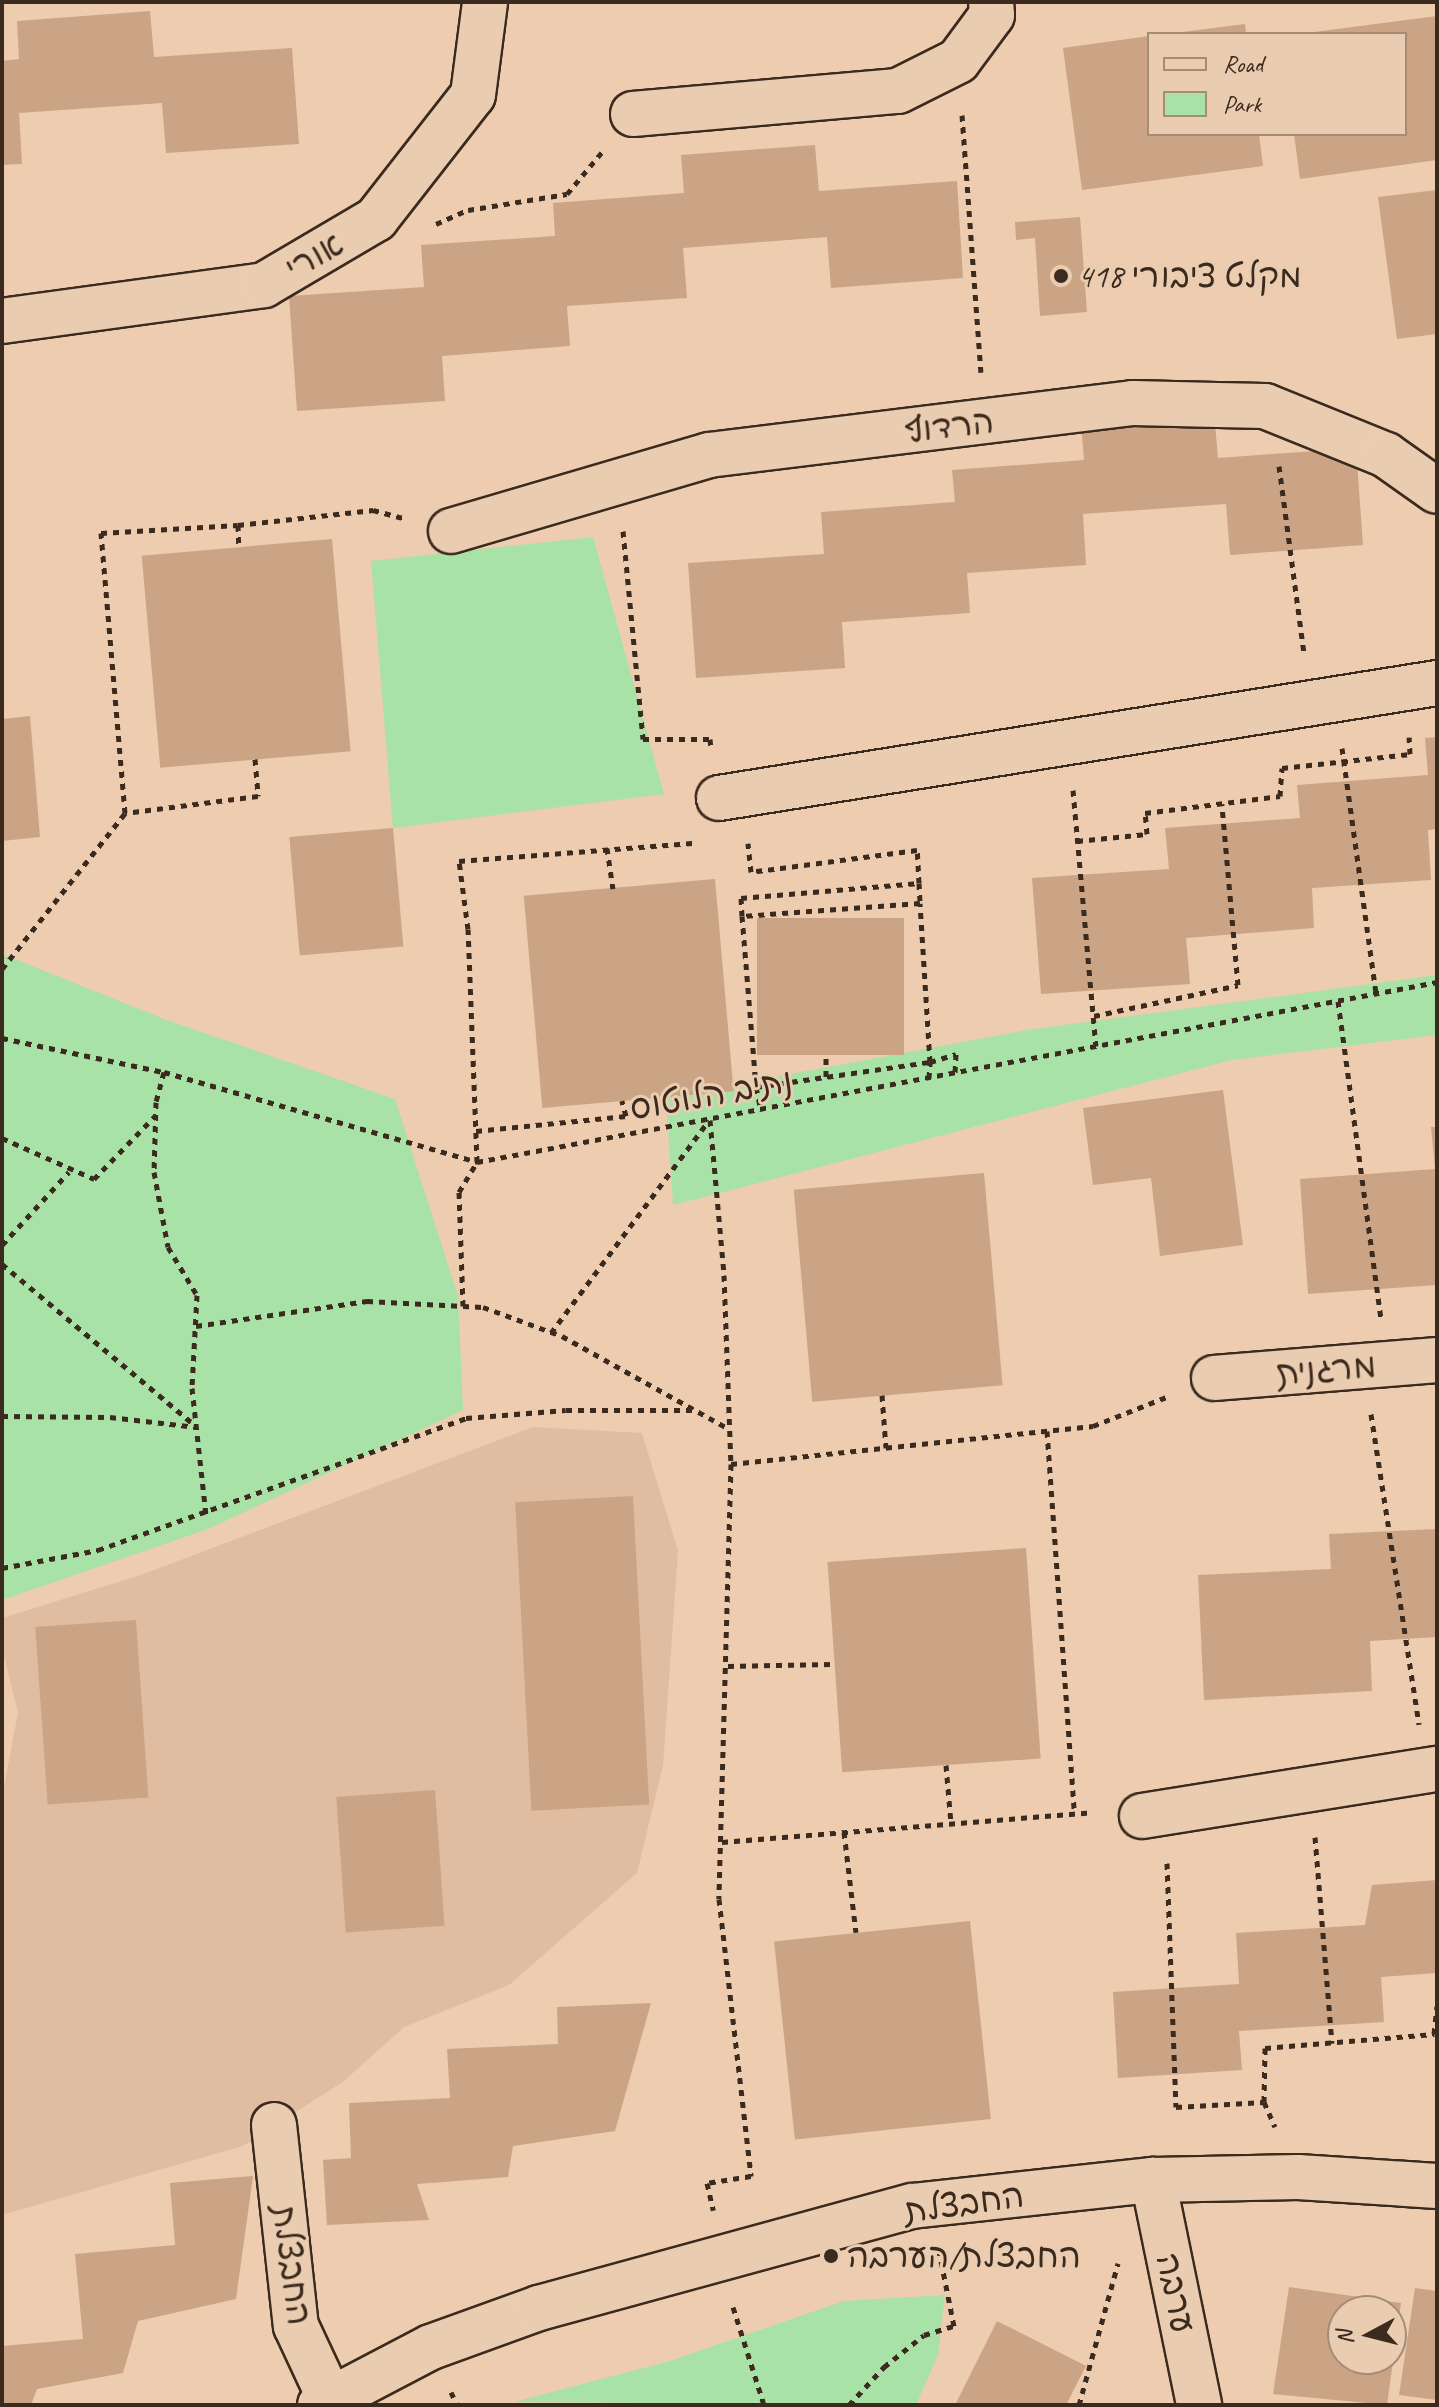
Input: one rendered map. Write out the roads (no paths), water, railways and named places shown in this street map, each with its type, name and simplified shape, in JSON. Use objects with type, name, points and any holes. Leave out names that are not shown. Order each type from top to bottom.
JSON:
[{"type":"street","name":"אורי","points":[[2,321],[264,285],[376,219],[473,95],[485,2]]},
{"type":"street","points":[[633,114],[898,91],[958,61],[992,15],[991,2]]},
{"type":"street","name":"הרדוף","points":[[451,531],[709,455],[1133,403],[1265,406],[1386,455],[1437,491]]},
{"type":"street","points":[[731,796],[1437,683]]},
{"type":"street","name":"מרגנית","points":[[1214,1378],[1437,1360]]},
{"type":"street","points":[[1154,1814],[1432,1770]]},
{"type":"street","name":"החבצלת","points":[[274,2125],[296,2326],[325,2402],[431,2347],[539,2308],[933,2203],[1153,2180],[1298,2177],[1437,2186]]},
{"type":"street","name":"ערבה","points":[[1153,2180],[1199,2405]]},
{"type":"place","name":"מקלט ציבורי 418","points":[[1061,276]]},
{"type":"place","name":"החבצלת/הערבה","points":[[831,2256]]}]
